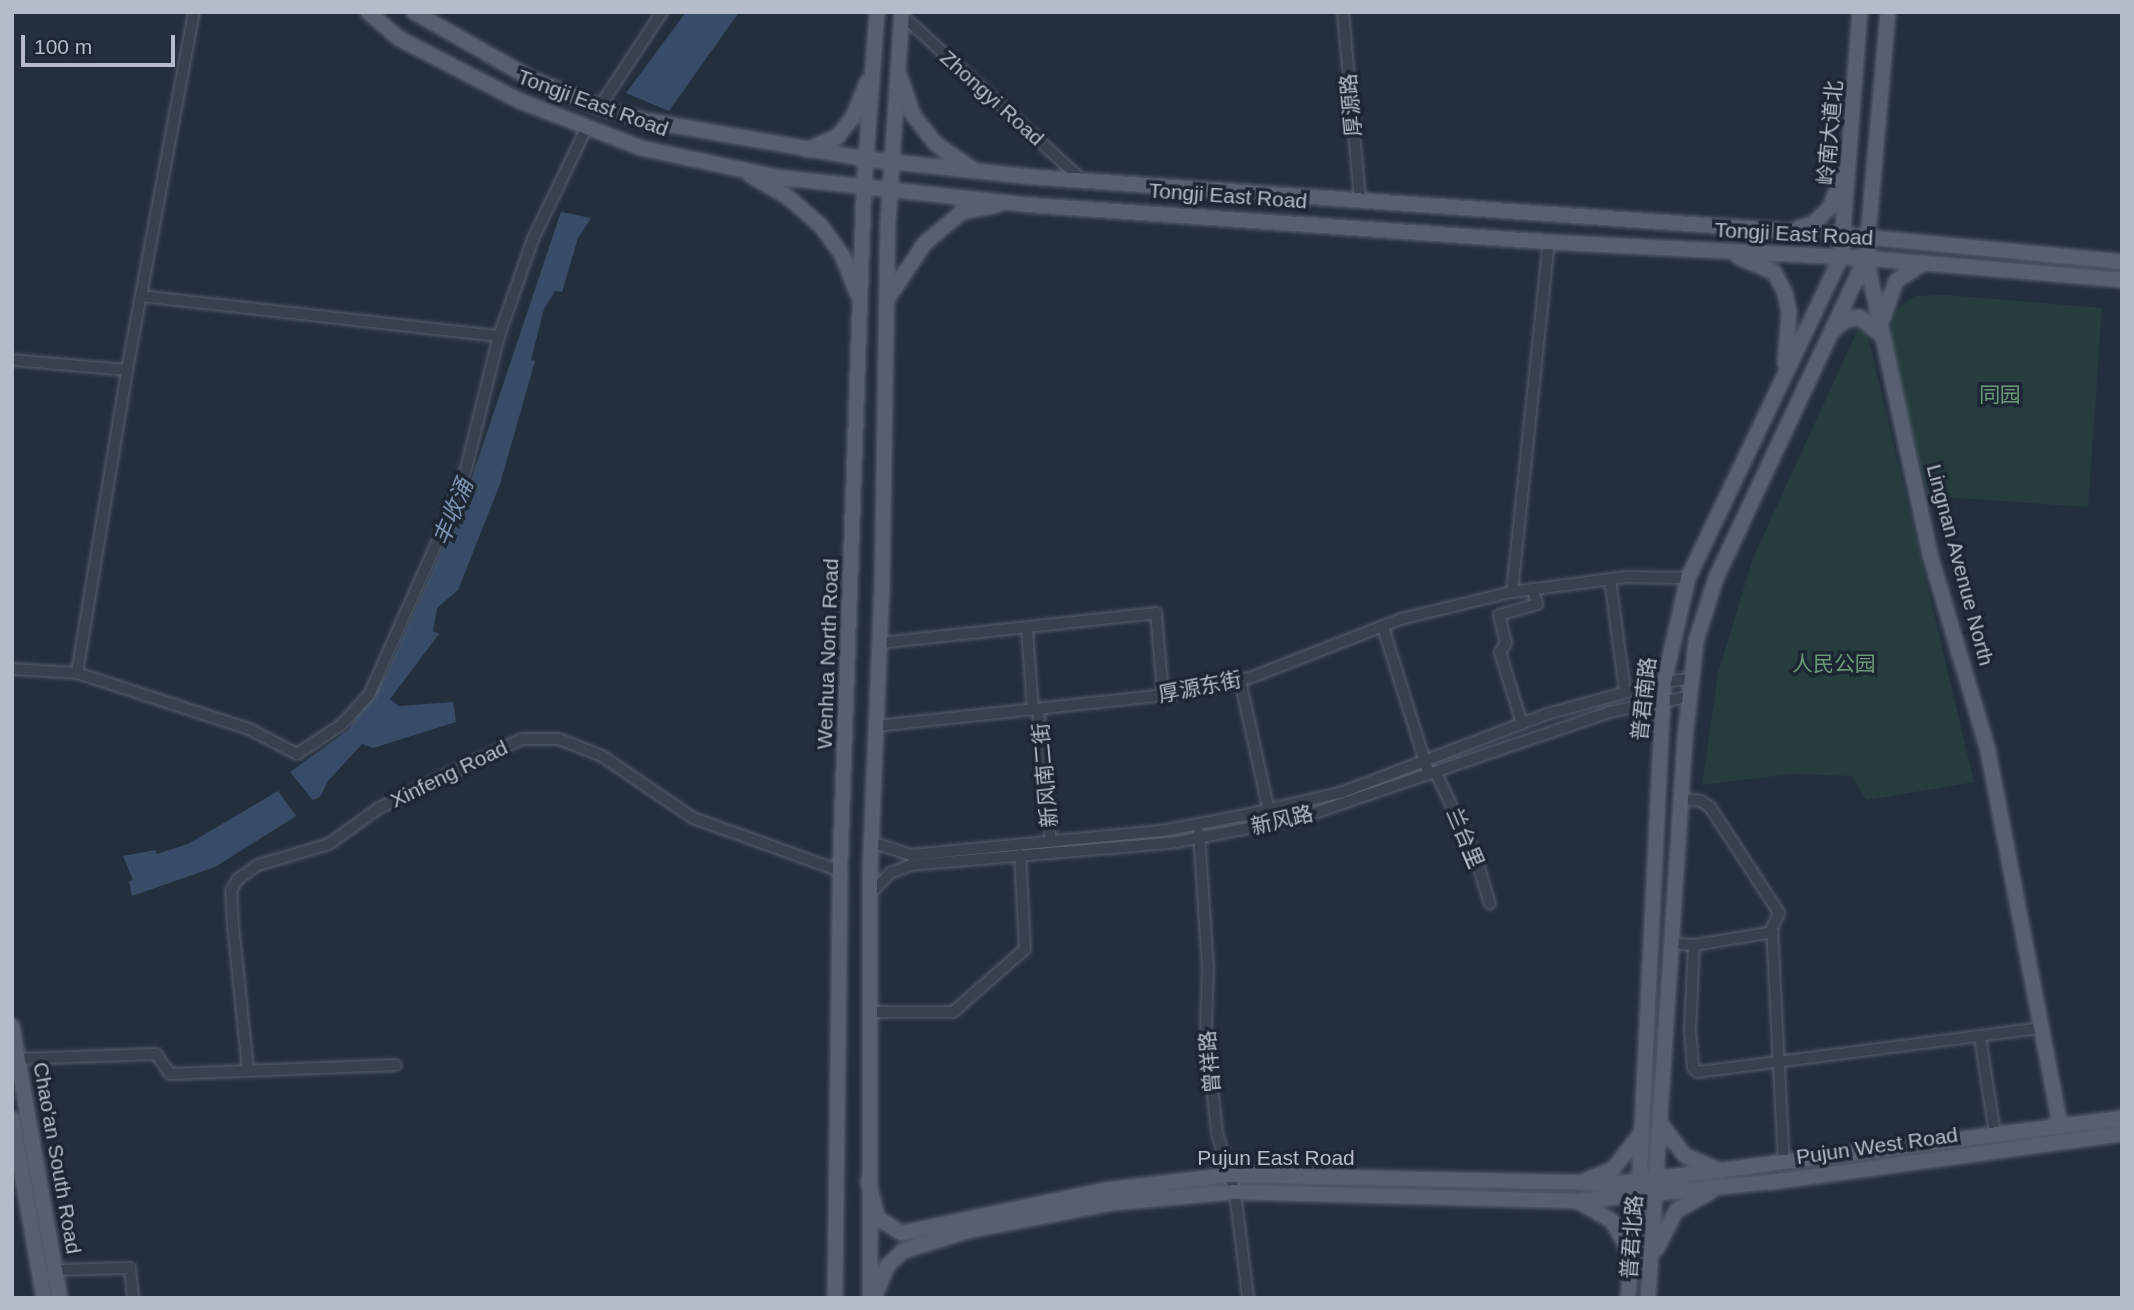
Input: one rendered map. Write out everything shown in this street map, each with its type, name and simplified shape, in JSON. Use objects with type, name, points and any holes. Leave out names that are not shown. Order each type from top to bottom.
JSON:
[{"type":"main road","name":"Tongji East Road","points":[[368,12],[400,39],[520,101],[641,148],[739,169],[1010,202],[1549,242],[1924,262],[2122,280]]},
{"type":"main road","name":"Tongji East Road","points":[[414,12],[532,79],[643,120],[866,159],[1082,180],[1843,234],[2122,262]]},
{"type":"main road","name":"Wenhua North Road","points":[[835,1298],[840,872],[864,186],[877,12]]},
{"type":"main road","name":"岭南大道北","points":[[1841,257],[1860,12]]},
{"type":"main road","name":"Lingnan Avenue North","points":[[1888,12],[1866,258],[1931,558],[1988,751],[2060,1125]]},
{"type":"main road","points":[[872,1298],[868,1181],[871,842],[880,643],[890,189],[902,14]]},
{"type":"main road","points":[[807,150],[838,135],[853,117],[873,68]]},
{"type":"main road","points":[[898,69],[913,115],[936,144],[975,171]]},
{"type":"main road","points":[[1792,231],[1814,223],[1830,207],[1849,160]]},
{"type":"main road","points":[[739,169],[789,198],[821,226],[842,255],[860,301]]},
{"type":"main road","points":[[887,300],[925,243],[962,212],[1010,202]]},
{"type":"main road","points":[[1706,250],[1748,260],[1773,272],[1786,293],[1789,312],[1782,379]]},
{"type":"main road","name":"普君南路","points":[[1628,1298],[1642,1132],[1664,682],[1688,578],[1841,257]]},
{"type":"main road","name":"普君南路","points":[[1657,1179],[1670,943],[1688,697],[1704,610],[1716,578],[1866,258]]},
{"type":"main road","points":[[1881,337],[1883,307],[1896,281],[1924,262]]},
{"type":"main road","points":[[1829,335],[1844,321],[1859,317],[1873,324],[1881,337]]},
{"type":"main road","name":"Chao'an South Road","points":[[12,1026],[60,1298]]},
{"type":"main road","name":"Pujun West Road","points":[[1637,1197],[1784,1165],[2122,1118]]},
{"type":"main road","name":"Chao'an South Road","points":[[12,1119],[44,1298]]},
{"type":"main road","points":[[1651,1262],[1676,1211],[1725,1179],[1684,1155],[1661,1124]]},
{"type":"main road","points":[[1579,1184],[1613,1169],[1642,1132]]},
{"type":"main road","name":"Pujun West Road","points":[[1639,1181],[1725,1179],[2122,1134]]},
{"type":"main road","name":"Pujun East Road","points":[[901,1233],[1105,1190],[1229,1175],[1579,1184],[1639,1181]]},
{"type":"main road","name":"普君北路","points":[[1648,1298],[1657,1179]]},
{"type":"main road","points":[[868,1181],[878,1218],[901,1233],[904,1251],[888,1265],[872,1298]]},
{"type":"main road","name":"Pujun East Road","points":[[904,1251],[971,1230],[1113,1203],[1235,1192],[1577,1201],[1637,1197]]},
{"type":"main road","points":[[1577,1201],[1612,1222],[1632,1255]]},
{"type":"street","points":[[77,673],[127,370],[194,12]]},
{"type":"street","points":[[600,106],[663,12]]},
{"type":"street","name":"厚源路","points":[[1343,12],[1360,198]]},
{"type":"street","name":"Zhongyi Road","points":[[902,14],[1082,180]]},
{"type":"street","points":[[12,669],[77,673],[249,729],[297,754],[341,725],[369,695],[439,538],[466,469],[499,336],[533,239],[588,127]]},
{"type":"street","points":[[1512,592],[1549,242]]},
{"type":"street","points":[[141,296],[499,336]]},
{"type":"street","points":[[12,360],[127,370]]},
{"type":"street","name":"厚源东街","points":[[876,726],[1163,695],[1240,680],[1383,627],[1512,592],[1610,579],[1688,578]]},
{"type":"street","points":[[1610,579],[1625,692]]},
{"type":"street","points":[[1522,724],[1500,652],[1506,643],[1499,614],[1537,604],[1534,589]]},
{"type":"street","points":[[880,643],[1156,613],[1163,695]]},
{"type":"street","name":"兰台里","points":[[1383,627],[1425,761],[1475,855],[1490,904]]},
{"type":"street","name":"新风南二街","points":[[1027,629],[1051,841]]},
{"type":"street","name":"新风路","points":[[871,842],[911,855],[1200,824],[1343,792],[1522,724],[1625,692],[1664,682],[1690,679]]},
{"type":"street","points":[[1240,680],[1272,824]]},
{"type":"street","name":"新风路","points":[[870,894],[890,873],[911,865],[1199,837],[1272,824],[1433,774],[1609,712],[1663,699],[1688,697]]},
{"type":"street","name":"Xinfeng Road","points":[[248,1070],[232,914],[231,891],[238,879],[258,865],[329,844],[379,808],[522,739],[559,739],[591,752],[693,818],[840,872]]},
{"type":"street","points":[[1680,799],[1701,801],[1710,807],[1779,913],[1773,932],[1784,1165]]},
{"type":"street","name":"曾祥路","points":[[1200,824],[1208,968],[1206,1025],[1217,1133],[1235,1192],[1248,1298]]},
{"type":"street","points":[[869,1012],[953,1012],[1025,948],[1020,855]]},
{"type":"street","points":[[1670,943],[1694,945],[1773,932]]},
{"type":"street","points":[[1694,945],[1693,1068],[1699,1072],[1780,1065],[2042,1028]]},
{"type":"street","points":[[1980,1037],[1995,1134]]},
{"type":"street","points":[[18,1059],[156,1054],[170,1074],[396,1065]]},
{"type":"street","points":[[14,1139],[32,1140]]},
{"type":"street","points":[[55,1270],[130,1268],[133,1298]]},
{"type":"green space","name":"同园","points":[[1946,295],[2102,308],[2088,507],[1929,496],[1890,352],[1890,332],[1894,313],[1904,303],[1915,296]]},
{"type":"green space","name":"人民公园","points":[[1858,329],[1867,332],[1974,782],[1866,800],[1852,776],[1792,774],[1702,785],[1718,673],[1753,558]]},
{"type":"water","points":[[686,12],[739,12],[669,111],[626,93]]},
{"type":"water","points":[[561,212],[591,218],[578,238],[562,292],[555,291],[544,309],[531,360],[535,361],[500,484],[458,590],[437,608],[433,631],[439,634],[390,699],[399,706],[453,702],[456,722],[373,748],[362,744],[328,781],[320,797],[313,800],[290,772],[348,730],[386,675],[465,498]]},
{"type":"water","points":[[278,791],[296,816],[215,867],[132,896],[129,881],[133,880],[123,856],[155,850],[157,854],[188,844]]},
{"type":"water label","name":"丰收涌","points":[[453,512]]}]
